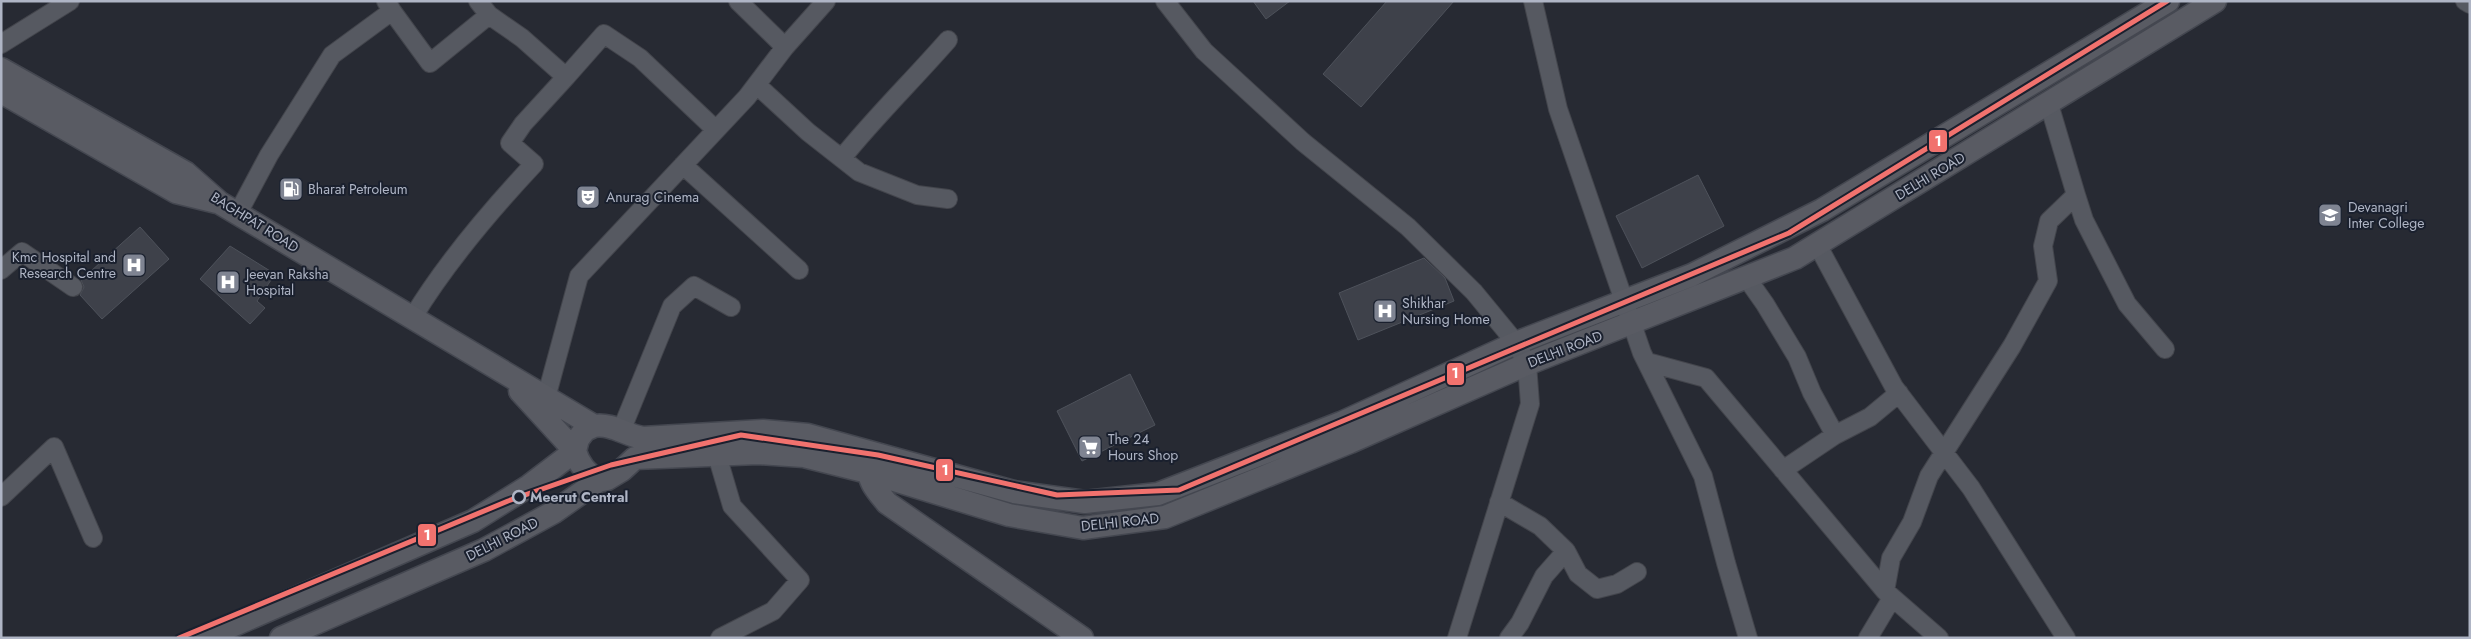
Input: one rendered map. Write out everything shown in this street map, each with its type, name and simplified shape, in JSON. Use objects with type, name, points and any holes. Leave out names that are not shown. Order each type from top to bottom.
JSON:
[{"type":"main road","name":"DELHI ROAD","points":[[643,438],[764,431],[808,436],[871,463],[910,486],[1009,516],[1083,528],[1165,517],[1350,442],[1527,364],[1795,258],[2215,1]]},
{"type":"main road","name":"DELHI ROAD","points":[[281,638],[484,550],[554,512],[598,481],[615,474],[634,458],[758,453],[804,456],[871,463],[916,465],[1014,492],[1085,502],[1158,494],[1341,422],[1516,343],[1692,275],[1822,210],[2153,5]]},
{"type":"main road","name":"BAGHPAT ROAD","points":[[1,70],[122,149],[186,173],[229,208],[594,426],[608,425],[630,436],[643,438]]},
{"type":"main road","points":[[1,92],[122,149]]},
{"type":"main road","points":[[502,372],[575,451],[579,463],[585,472],[598,481]]},
{"type":"main road","points":[[204,638],[474,521],[529,486],[575,451],[578,439],[585,430],[594,426]]},
{"type":"main road","points":[[871,463],[874,487],[887,503],[1073,635]]},
{"type":"main road","points":[[914,522],[910,486],[916,465]]},
{"type":"street","points":[[1,44],[70,1]]},
{"type":"street","points":[[478,1],[489,15],[522,38],[566,77]]},
{"type":"street","points":[[738,1],[785,47]]},
{"type":"street","points":[[546,398],[579,276],[757,85],[785,47],[826,1]]},
{"type":"street","points":[[1165,1],[1204,51],[1303,142],[1408,227],[1474,292],[1516,343],[1527,364],[1530,404],[1457,638]]},
{"type":"street","points":[[1533,1],[1558,109],[1631,323],[1647,362],[1703,476],[1748,638]]},
{"type":"street","points":[[2465,1],[2470,4]]},
{"type":"street","points":[[229,208],[269,154],[332,55],[389,6],[430,63],[489,15]]},
{"type":"street","points":[[413,317],[485,218],[534,164],[510,144],[523,124],[604,34],[640,58],[716,130]]},
{"type":"street","points":[[842,158],[871,122],[905,90],[948,40]]},
{"type":"street","points":[[757,85],[808,132],[859,172],[917,195],[948,199]]},
{"type":"street","points":[[2049,104],[2084,220],[2127,304],[2165,349]]},
{"type":"street","points":[[683,165],[799,270]]},
{"type":"street","points":[[1875,634],[1889,595],[1891,558],[1912,522],[1929,476],[2012,346],[2048,281],[2044,246],[2049,221],[2076,195]]},
{"type":"street","points":[[1817,244],[1899,393],[1971,488],[2066,638]]},
{"type":"street","points":[[1,270],[22,252],[73,287]]},
{"type":"street","points":[[1746,277],[1765,304],[1797,357],[1812,393],[1835,435]]},
{"type":"street","points":[[621,431],[672,306],[694,286],[731,307]]},
{"type":"street","points":[[1647,362],[1706,378],[1889,595],[1939,638]]},
{"type":"street","points":[[1783,470],[1835,435],[1870,416],[1899,393]]},
{"type":"street","points":[[1,497],[54,447],[93,538]]},
{"type":"street","points":[[717,455],[732,506],[800,580],[773,611],[720,638]]},
{"type":"street","points":[[1499,502],[1540,526],[1566,551],[1578,574],[1597,589],[1617,584],[1637,572]]},
{"type":"street","points":[[1509,638],[1520,623],[1544,576],[1566,551]]},
{"type":"building","points":[[1253,1],[1290,1],[1266,19]]},
{"type":"building","points":[[1387,1],[1454,1],[1361,107],[1323,74]]},
{"type":"building","points":[[1698,175],[1724,226],[1642,268],[1616,216]]},
{"type":"building","points":[[140,227],[169,259],[102,319],[80,295],[84,287],[81,280]]},
{"type":"building","points":[[230,246],[275,274],[257,301],[265,308],[250,324],[200,279]]},
{"type":"building","points":[[1424,258],[1445,278],[1454,301],[1358,340],[1339,293]]},
{"type":"building","points":[[1130,374],[1155,425],[1082,461],[1057,411]]},
{"type":"transit line","name":"1","points":[[179,638],[508,501],[611,465],[741,435],[878,455],[1057,495],[1179,490],[1789,233],[2167,1]]},
{"type":"place","name":"Bharat Petroleum","points":[[291,189]]},
{"type":"place","name":"Anurag Cinema","points":[[588,197]]},
{"type":"place","name":"Devanagri Inter College","points":[[2330,215]]},
{"type":"place","name":"Kmc Hospital and Research Centre","points":[[134,265]]},
{"type":"place","name":"Jeevan Raksha Hospital","points":[[228,282]]},
{"type":"place","name":"Shikhar Nursing Home","points":[[1385,311]]},
{"type":"place","name":"The 24 Hours Shop","points":[[1090,447]]},
{"type":"place","name":"Meerut Central","points":[[519,497]]}]
